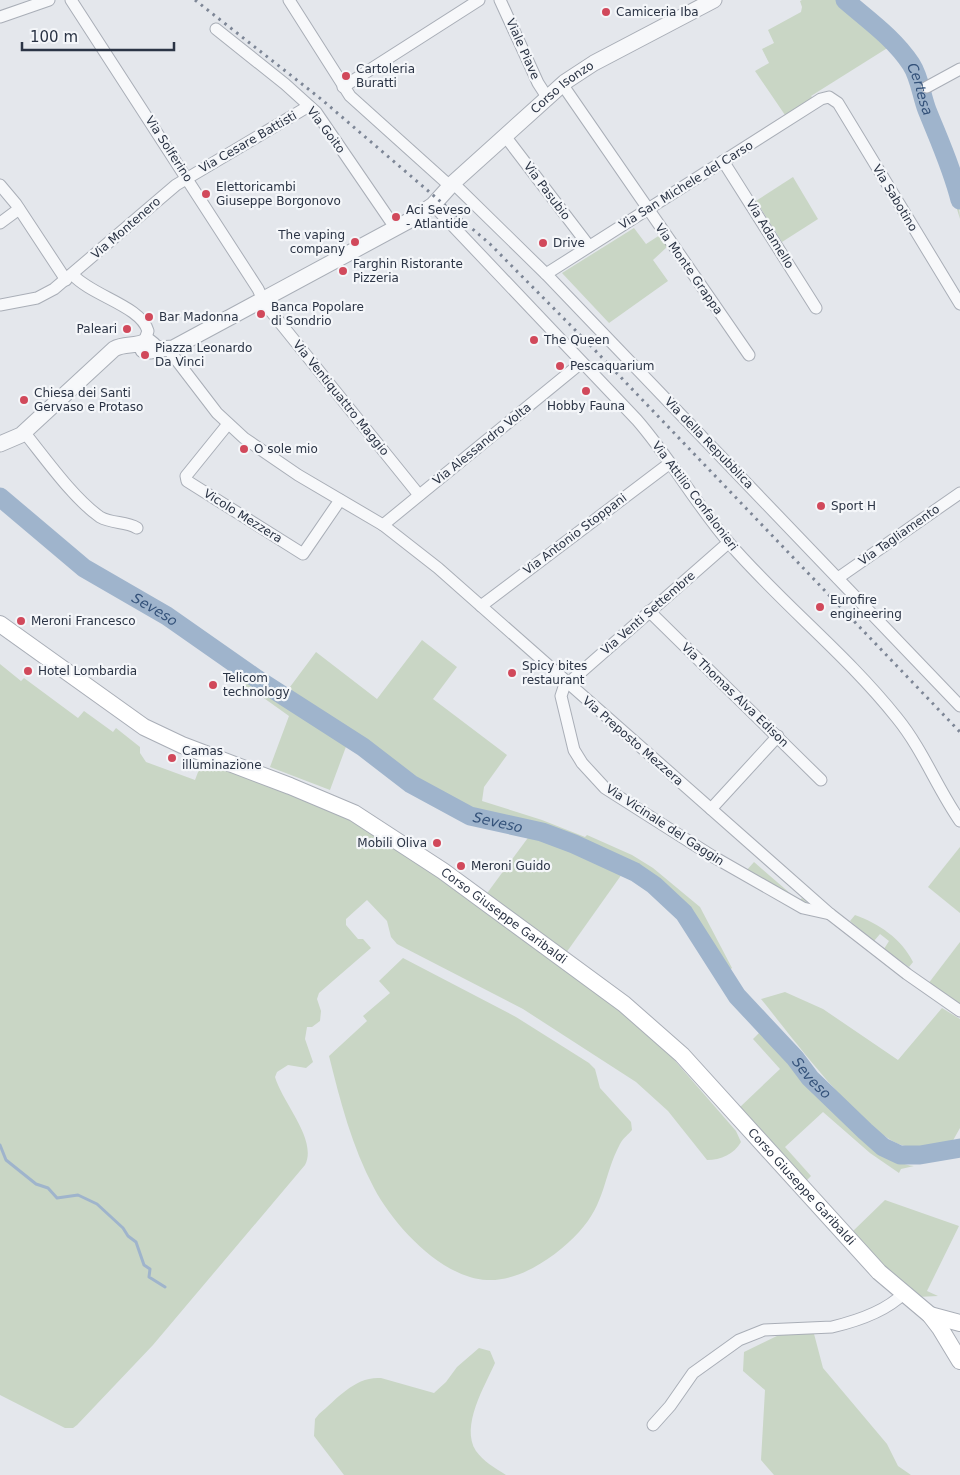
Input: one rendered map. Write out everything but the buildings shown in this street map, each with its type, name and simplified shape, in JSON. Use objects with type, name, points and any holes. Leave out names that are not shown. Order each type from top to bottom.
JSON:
[{"type":"main road","name":"Corso Giuseppe Garibaldi","points":[[0,624],[144,728],[182,745],[290,786],[354,813],[443,872],[589,977],[638,1015],[682,1055],[852,1244],[903,1294],[930,1315]]},
{"type":"main road","points":[[930,1315],[960,1323]]},
{"type":"main road","points":[[930,1315],[960,1361]]},
{"type":"main road","points":[[950,1345],[954,1332],[960,1327]]},
{"type":"street","points":[[0,17],[49,0]]},
{"type":"street","name":"Via Solferino","points":[[71,0],[187,178],[263,300]]},
{"type":"street","name":"Via della Repubblica","points":[[289,0],[343,87],[364,110],[452,185],[546,274],[960,706]]},
{"type":"street","points":[[343,87],[479,0]]},
{"type":"street","name":"Viale Piave","points":[[500,0],[538,83],[547,97]]},
{"type":"street","name":"Corso Isonzo","points":[[155,348],[263,300],[396,229],[433,205],[452,185],[562,84],[594,63],[714,0]]},
{"type":"street","name":"Via Goito","points":[[216,29],[285,84],[316,112],[396,229]]},
{"type":"street","points":[[928,86],[960,69]]},
{"type":"street","name":"Via Monte Grappa","points":[[562,84],[749,355]]},
{"type":"street","name":"Via San Michele del Carso","points":[[546,274],[826,97]]},
{"type":"street","name":"Via Sabotino","points":[[826,97],[832,98],[838,103],[960,304]]},
{"type":"street","name":"Via Cesare Battisti","points":[[187,178],[309,106]]},
{"type":"street","name":"Via Pasubio","points":[[505,136],[589,246]]},
{"type":"street","name":"Via Adamello","points":[[724,161],[816,308]]},
{"type":"street","name":"Via Montenero","points":[[0,305],[37,298],[70,277],[165,194],[187,178]]},
{"type":"street","points":[[0,185],[70,277],[141,318],[155,348],[117,347],[9,438],[60,477],[98,514],[111,522],[131,525],[137,528]]},
{"type":"street","name":"Via Attilio Confalonieri","points":[[433,205],[637,420],[728,543],[856,671],[898,719],[922,754],[960,822]]},
{"type":"street","points":[[0,223],[19,209]]},
{"type":"street","name":"Via Ventiquattro Maggio","points":[[263,300],[419,495]]},
{"type":"street","name":"Via Preposto Mezzera","points":[[155,348],[228,424],[257,448],[383,525],[481,606],[830,914],[907,974],[960,1011]]},
{"type":"street","name":"Via Alessandro Volta","points":[[383,525],[581,363]]},
{"type":"street","name":"Vicolo Mezzera","points":[[228,424],[186,476],[187,481],[303,554],[340,500]]},
{"type":"street","name":"Via Antonio Stoppani","points":[[481,606],[670,463]]},
{"type":"street","name":"Via Tagliamento","points":[[838,578],[960,493]]},
{"type":"street","name":"Via Venti Settembre","points":[[567,683],[728,543]]},
{"type":"street","name":"Via Thomas Alva Edison","points":[[649,611],[822,780]]},
{"type":"street","name":"Via Vicinale del Gaggin","points":[[567,683],[561,696],[574,750],[582,763],[605,788],[696,846],[795,904],[809,911],[830,914]]},
{"type":"street","points":[[711,809],[778,736]]},
{"type":"street","points":[[653,1425],[670,1406],[694,1373],[739,1340],[764,1330],[832,1327],[843,1324],[885,1309],[903,1294]]},
{"type":"green space","points":[[838,0],[880,35],[903,58],[914,79],[924,115],[952,179],[959,206],[960,219],[940,153],[920,112],[913,86],[906,71],[889,47],[811,96],[813,98],[785,115],[755,71],[769,63],[762,49],[774,43],[768,30],[801,12],[800,1]]},
{"type":"green space","points":[[793,177],[818,219],[782,242],[756,201]]},
{"type":"green space","points":[[634,228],[646,244],[660,235],[667,247],[653,260],[668,281],[609,323],[562,273]]},
{"type":"green space","points":[[422,640],[457,667],[433,699],[507,755],[484,787],[482,801],[542,820],[585,837],[587,835],[632,855],[653,868],[700,907],[732,968],[728,971],[690,908],[637,867],[559,831],[468,808],[437,793],[418,782],[365,740],[287,691],[316,652],[377,699]]},
{"type":"green space","points":[[0,664],[21,681],[24,678],[78,718],[84,711],[113,732],[116,728],[140,747],[140,753],[146,762],[195,780],[203,759],[351,818],[599,992],[670,1055],[736,1131],[741,1142],[727,1156],[707,1160],[668,1111],[636,1082],[523,1009],[397,944],[391,937],[387,921],[367,900],[346,919],[346,925],[358,939],[363,939],[371,948],[319,993],[317,999],[321,1011],[320,1021],[312,1027],[307,1027],[305,1039],[313,1062],[306,1068],[288,1065],[277,1072],[275,1077],[298,1121],[307,1144],[308,1155],[305,1165],[153,1345],[77,1425],[73,1428],[65,1428],[0,1395]]},
{"type":"green space","points":[[245,679],[347,744],[330,790],[270,767],[289,716],[261,696],[241,685]]},
{"type":"green space","points":[[530,835],[556,844],[622,874],[566,953],[485,896]]},
{"type":"green space","points":[[960,847],[960,913],[928,887]]},
{"type":"green space","points":[[754,862],[799,901],[802,898],[810,905],[808,907],[746,871]]},
{"type":"green space","points":[[855,915],[881,927],[896,939],[913,962],[909,967],[884,949],[889,941],[880,934],[874,941],[850,921]]},
{"type":"green space","points":[[960,942],[960,1004],[928,984]]},
{"type":"green space","points":[[403,958],[516,1017],[589,1063],[595,1069],[600,1088],[631,1122],[632,1130],[624,1138],[614,1156],[599,1200],[588,1221],[570,1241],[549,1258],[512,1277],[487,1280],[470,1277],[453,1270],[421,1247],[383,1203],[366,1172],[353,1140],[329,1056],[367,1021],[363,1016],[390,993],[379,981]]},
{"type":"green space","points":[[785,992],[823,1009],[898,1060],[942,1008],[960,1019],[960,1128],[951,1144],[922,1147],[905,1146],[888,1138],[870,1124],[849,1104],[808,1058],[761,999]]},
{"type":"green space","points":[[761,1031],[833,1110],[855,1131],[896,1161],[914,1166],[901,1169],[899,1173],[870,1153],[823,1112],[785,1147],[811,1176],[805,1182],[739,1108],[780,1069],[753,1039]]},
{"type":"green space","points":[[885,1200],[959,1226],[927,1291],[938,1296],[917,1297],[851,1233]]},
{"type":"green space","points":[[813,1330],[823,1368],[887,1444],[898,1466],[911,1475],[774,1475],[761,1460],[765,1390],[743,1371],[744,1352],[781,1334]]},
{"type":"green space","points":[[479,1348],[490,1351],[495,1363],[480,1394],[472,1418],[472,1441],[476,1451],[482,1458],[506,1475],[344,1475],[314,1436],[315,1419],[319,1414],[340,1395],[355,1385],[372,1378],[381,1378],[434,1393],[446,1382],[457,1367]]},
{"type":"waterway","name":"Certesa","points":[[845,0],[889,38],[911,64],[949,165],[960,200]]},
{"type":"waterway","name":"Seveso","points":[[0,497],[84,568],[167,616],[257,679],[363,747],[411,784],[470,816],[542,832],[574,844],[635,872],[654,885],[684,913],[737,996],[795,1058],[810,1078],[883,1147],[900,1155],[920,1155],[960,1148]]},
{"type":"waterway","points":[[0,1145],[6,1160],[36,1184],[48,1188],[57,1198],[78,1195],[97,1204],[136,1242],[144,1265],[150,1269],[149,1277],[165,1287]]},
{"type":"railway","points":[[195,0],[321,99],[490,244],[589,344],[960,732]]},
{"type":"place","name":"Camiceria Iba","points":[[606,12]]},
{"type":"place","name":"Cartoleria Buratti","points":[[346,76]]},
{"type":"place","name":"Elettoricambi Giuseppe Borgonovo","points":[[206,194]]},
{"type":"place","name":"Aci Seveso - Atlantide","points":[[396,217]]},
{"type":"place","name":"The vaping company","points":[[355,242]]},
{"type":"place","name":"Drive","points":[[543,243]]},
{"type":"place","name":"Farghin Ristorante Pizzeria","points":[[343,271]]},
{"type":"place","name":"Banca Popolare di Sondrio","points":[[261,314]]},
{"type":"place","name":"Bar Madonna","points":[[149,317]]},
{"type":"place","name":"Paleari","points":[[127,329]]},
{"type":"place","name":"The Queen","points":[[534,340]]},
{"type":"place","name":"Piazza Leonardo Da Vinci","points":[[145,355]]},
{"type":"place","name":"Pescaquarium","points":[[560,366]]},
{"type":"place","name":"Hobby Fauna","points":[[586,391]]},
{"type":"place","name":"Chiesa dei Santi Gervaso e Protaso","points":[[24,400]]},
{"type":"place","name":"O sole mio","points":[[244,449]]},
{"type":"place","name":"Sport H","points":[[821,506]]},
{"type":"place","name":"Eurofire engineering","points":[[820,607]]},
{"type":"place","name":"Meroni Francesco","points":[[21,621]]},
{"type":"place","name":"Hotel Lombardia","points":[[28,671]]},
{"type":"place","name":"Spicy bites restaurant","points":[[512,673]]},
{"type":"place","name":"Telicom technology","points":[[213,685]]},
{"type":"place","name":"Camas illuminazione","points":[[172,758]]},
{"type":"place","name":"Mobili Oliva","points":[[437,843]]},
{"type":"place","name":"Meroni Guido","points":[[461,866]]}]
